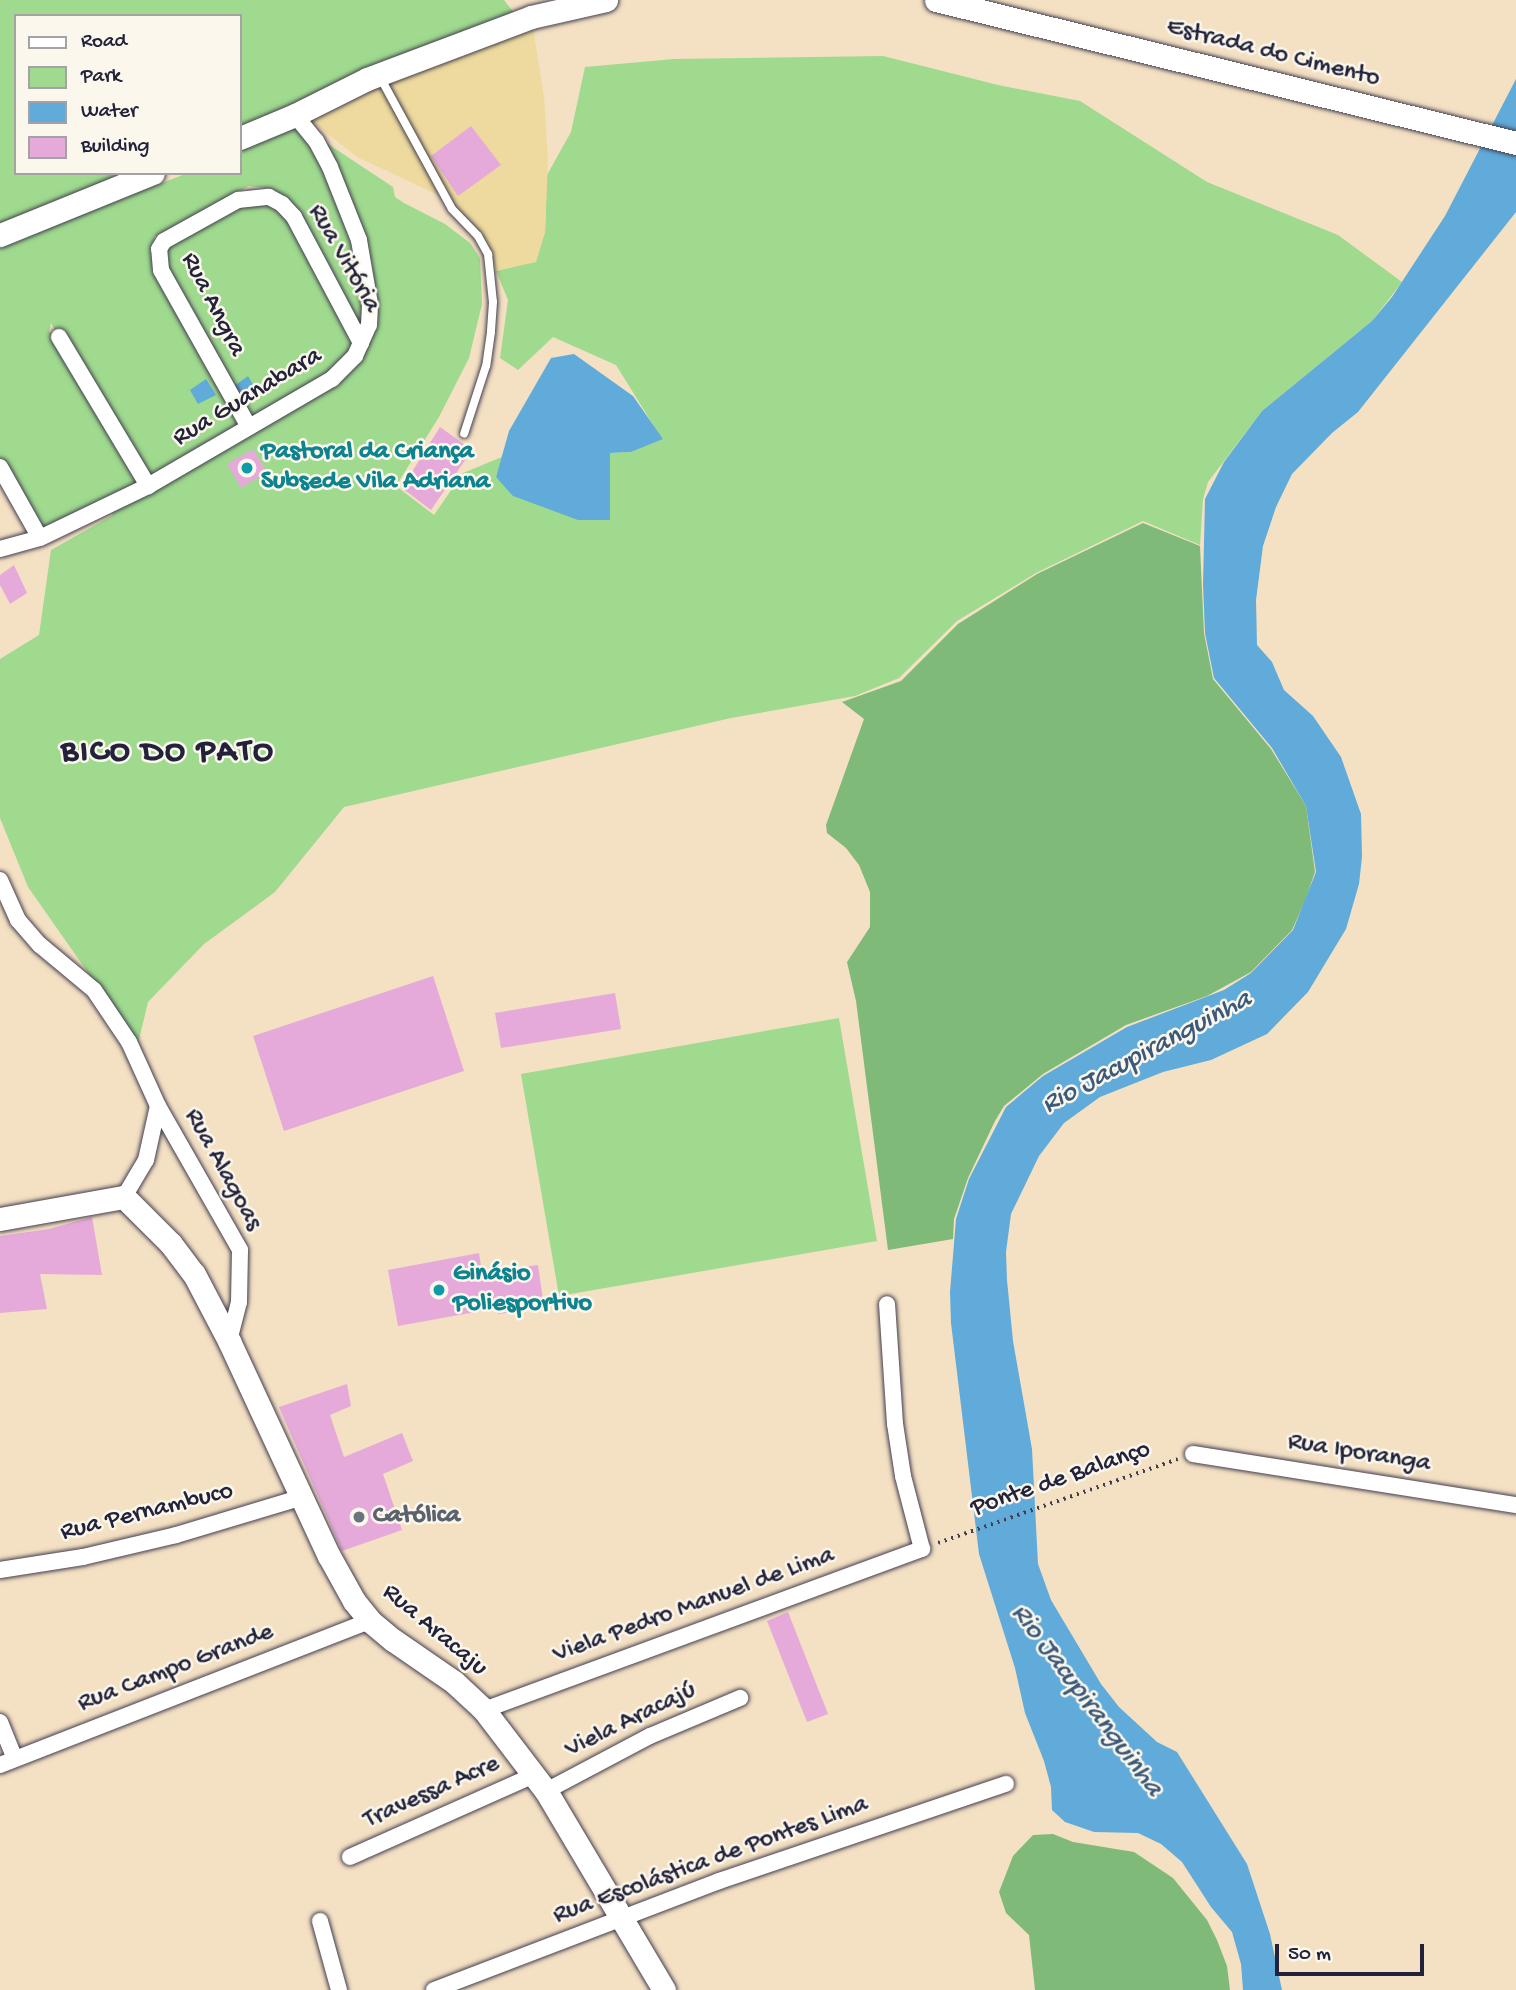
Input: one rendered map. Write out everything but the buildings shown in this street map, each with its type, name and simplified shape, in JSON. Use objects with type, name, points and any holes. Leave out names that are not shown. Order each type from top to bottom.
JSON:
[{"type":"street","points":[[242,137],[379,74],[531,17],[606,0]]},
{"type":"street","name":"Estrada do Cimento","points":[[936,0],[1516,143]]},
{"type":"street","name":"Rua Guanabara","points":[[0,550],[40,538],[148,486],[332,379],[355,356],[369,325],[370,304],[359,240],[331,167],[316,141],[295,115]]},
{"type":"street","points":[[0,235],[148,175]]},
{"type":"street","name":"Rua Vitória","points":[[238,200],[269,197],[282,204],[294,217],[361,343]]},
{"type":"street","name":"Rua Angra","points":[[238,200],[164,241],[158,257],[161,270],[249,427]]},
{"type":"street","points":[[60,337],[148,486]]},
{"type":"street","points":[[0,467],[40,538]]},
{"type":"street","name":"Rua Alagoas","points":[[0,880],[25,928],[40,945],[94,990],[129,1042],[159,1106],[240,1250],[239,1302],[229,1341]]},
{"type":"street","name":"Rua Alagoas","points":[[124,1197],[146,1160],[159,1106]]},
{"type":"street","points":[[0,1219],[124,1197]]},
{"type":"street","name":"Rua Aracaju","points":[[124,1197],[171,1244],[194,1275],[229,1341],[329,1556],[354,1601],[370,1621],[454,1682],[484,1710],[540,1783],[664,1990]]},
{"type":"street","name":"Viela Pedro Manuel de Lima","points":[[484,1710],[922,1549],[903,1476],[895,1424],[887,1304]]},
{"type":"street","name":"Rua Iporanga","points":[[1193,1454],[1516,1506]]},
{"type":"street","name":"Rua Pernambuco","points":[[0,1570],[83,1557],[176,1535],[303,1497]]},
{"type":"street","name":"Rua Campo Grande","points":[[7,1761],[370,1621]]},
{"type":"street","name":"Viela Aracajú","points":[[540,1783],[740,1698]]},
{"type":"street","points":[[0,1722],[7,1761]]},
{"type":"street","name":"Travessa Acre","points":[[350,1857],[540,1783]]},
{"type":"street","name":"Rua Escolástica de Pontes Lima","points":[[434,1990],[622,1917],[1006,1784]]},
{"type":"street","points":[[320,1921],[339,1990]]},
{"type":"lane","points":[[379,74],[452,209],[478,236],[488,254],[493,302],[488,354],[477,398],[464,433]]},
{"type":"path","name":"Ponte de Balanço","points":[[942,1542],[1193,1454]]},
{"type":"green space","points":[[0,0],[504,0],[518,18],[242,130],[242,14],[14,14],[14,175],[127,175],[0,223]]},
{"type":"green space","points":[[883,56],[998,85],[1080,101],[1207,182],[1338,235],[1402,282],[1372,321],[1262,411],[1208,482],[1203,499],[1200,545],[1143,521],[1036,573],[957,621],[899,678],[855,696],[731,718],[344,807],[275,892],[204,944],[148,1002],[138,1044],[28,887],[0,818],[0,659],[39,635],[51,550],[113,515],[111,511],[334,382],[375,310],[322,140],[393,187],[395,197],[445,224],[470,243],[480,258],[482,304],[469,358],[439,417],[396,486],[434,515],[463,473],[502,457],[496,477],[610,520],[610,453],[631,452],[662,439],[616,365],[553,337],[518,370],[500,358],[508,300],[496,271],[536,261],[545,232],[547,175],[571,132],[585,67],[674,59]]},
{"type":"green space","points":[[297,126],[323,161],[362,275],[365,302],[358,324],[299,215],[273,189],[249,186],[154,237],[156,269],[245,426],[149,481],[51,323],[49,332],[56,333],[143,479],[41,534],[0,461],[0,245],[183,175],[242,175],[242,150]]},
{"type":"green space","points":[[261,199],[288,218],[358,344],[337,370],[251,421],[164,264],[161,249],[229,209]]},
{"type":"green space","points":[[1143,523],[1200,546],[1204,633],[1213,679],[1271,749],[1306,806],[1315,872],[1305,901],[1292,930],[1251,972],[1207,996],[1126,1025],[1043,1074],[1004,1106],[968,1178],[954,1219],[953,1239],[888,1250],[856,1001],[847,962],[870,927],[870,892],[859,865],[846,848],[827,833],[826,825],[864,719],[842,702],[901,681],[958,624],[1037,574]]},
{"type":"green space","points":[[839,1018],[877,1241],[559,1296],[521,1074]]},
{"type":"green space","points":[[1053,1834],[1073,1842],[1134,1852],[1173,1878],[1207,1920],[1227,1966],[1230,1990],[1035,1990],[1029,1935],[1006,1913],[999,1892],[1013,1856],[1033,1835]]},
{"type":"sand","points":[[532,21],[544,97],[548,161],[545,232],[536,262],[496,271],[489,244],[453,202],[357,157],[305,116]]},
{"type":"water","name":"Rio Jacupiranguinha","points":[[1516,79],[1516,212],[1358,412],[1332,433],[1292,474],[1276,507],[1263,546],[1256,600],[1257,645],[1272,662],[1284,690],[1313,716],[1341,757],[1361,814],[1362,857],[1359,884],[1346,929],[1308,992],[1267,1034],[1211,1060],[1163,1072],[1100,1097],[1064,1123],[1039,1156],[1011,1214],[1006,1252],[1007,1280],[1013,1341],[1032,1449],[1038,1564],[1051,1600],[1101,1684],[1119,1707],[1157,1742],[1177,1752],[1247,1864],[1270,1934],[1282,1990],[1243,1990],[1241,1964],[1232,1932],[1211,1907],[1182,1862],[1161,1844],[1138,1833],[1094,1832],[1065,1822],[1052,1810],[1051,1787],[1044,1761],[1025,1713],[1015,1668],[979,1554],[951,1323],[950,1292],[956,1219],[969,1179],[1006,1107],[1043,1076],[1127,1027],[1224,990],[1251,973],[1293,930],[1316,872],[1306,806],[1272,748],[1214,678],[1205,633],[1205,499],[1224,462],[1262,411],[1372,321],[1392,297],[1445,216]]},
{"type":"water","points":[[574,354],[633,396],[663,439],[631,452],[610,453],[610,520],[578,520],[513,496],[496,477],[509,431],[551,358]]},
{"type":"water","points":[[248,376],[255,388],[241,397],[234,386]]},
{"type":"water","points":[[206,379],[216,395],[198,404],[190,390]]},
{"type":"place","name":"Pastoral da Criança Subsede Vila Adriana","points":[[247,468]]},
{"type":"place","name":"Ginásio Poliesportivo","points":[[439,1290]]},
{"type":"place","name":"Católica","points":[[359,1517]]},
{"type":"district","name":"BICO DO PATO","points":[[168,754]]}]
